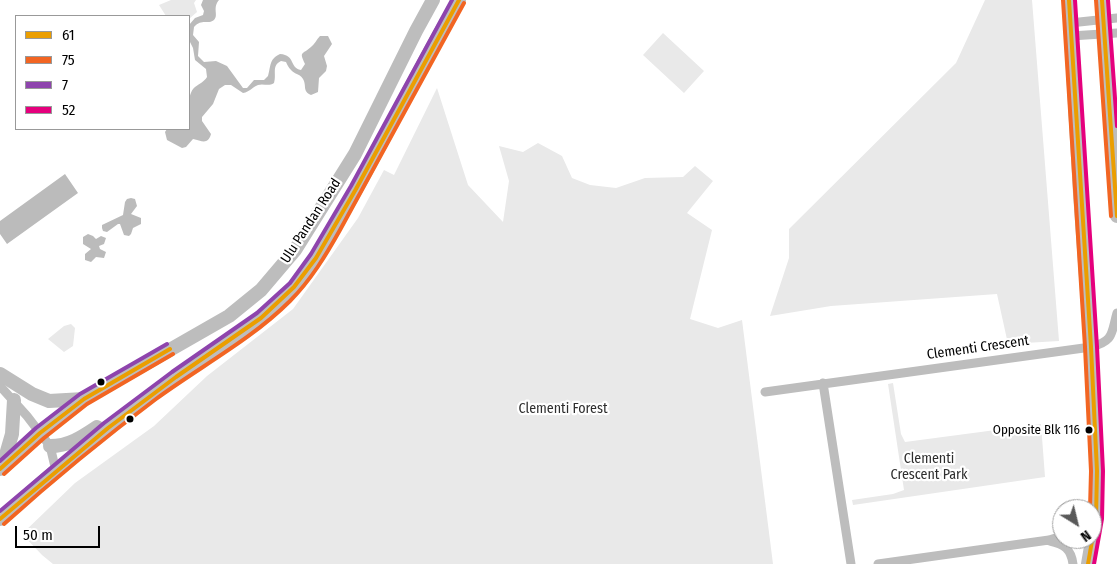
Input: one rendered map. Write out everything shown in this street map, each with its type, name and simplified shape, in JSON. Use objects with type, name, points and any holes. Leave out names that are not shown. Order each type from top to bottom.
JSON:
[{"type":"main road","name":"Ulu Pandan Road","points":[[1,467],[40,433],[84,399],[229,316],[261,290],[295,250],[355,154],[433,0]]},
{"type":"main road","name":"Ulu Pandan Road","points":[[0,519],[56,471],[154,393],[257,322],[286,296],[312,266],[370,168],[436,38],[459,0]]},
{"type":"main road","points":[[1069,0],[1091,347],[1097,484],[1096,499]]},
{"type":"main road","points":[[1102,0],[1110,19],[1108,91],[1117,216]]},
{"type":"main road","points":[[1108,91],[1117,74]]},
{"type":"main road","points":[[0,374],[32,394],[48,401],[84,399]]},
{"type":"main road","points":[[50,446],[68,444],[80,439],[136,398],[148,392],[154,393]]},
{"type":"main road","points":[[1,467],[12,434],[14,400]]},
{"type":"main road","points":[[1088,564],[1090,549]]},
{"type":"street","points":[[1070,29],[1110,19]]},
{"type":"street","points":[[1070,29],[1111,34]]},
{"type":"street","name":"Clementi Crescent","points":[[765,392],[1091,347],[1104,343],[1107,340],[1117,313]]},
{"type":"street","points":[[823,383],[851,564]]},
{"type":"street","points":[[0,386],[14,400],[50,446],[56,471]]},
{"type":"street","points":[[878,564],[1052,539]]},
{"type":"street","points":[[1049,540],[1067,548],[1074,564]]},
{"type":"green space","points":[[171,0],[196,0],[194,3],[197,12],[190,18],[190,15],[165,15],[159,5]]},
{"type":"green space","points":[[985,0],[1032,0],[1059,341],[1008,344],[997,294],[831,306],[770,316],[789,258],[789,229],[956,63]]},
{"type":"green space","points":[[663,33],[704,71],[684,93],[643,55]]},
{"type":"green space","name":"Clementi Forest","points":[[437,88],[468,185],[503,222],[509,181],[499,146],[523,152],[538,143],[562,156],[572,178],[590,185],[616,188],[645,178],[683,177],[695,166],[713,181],[687,213],[712,230],[690,319],[718,328],[742,320],[773,564],[53,564],[42,555],[22,534],[75,483],[154,426],[207,376],[293,309],[358,218],[384,170],[394,175]]},
{"type":"green space","points":[[71,324],[75,328],[73,346],[64,352],[48,339],[64,326]]},
{"type":"green space","name":"Clementi Crescent Park","points":[[893,383],[901,434],[905,442],[1041,424],[1045,477],[853,505],[852,500],[893,494],[904,490],[888,384]]},
{"type":"shaded area","points":[[203,0],[219,0],[214,20],[202,22],[194,27],[193,35],[199,42],[198,56],[204,62],[216,61],[227,66],[243,88],[247,88],[254,80],[264,80],[268,76],[272,61],[280,54],[291,59],[295,67],[301,70],[305,64],[302,54],[320,36],[328,36],[332,44],[324,56],[327,66],[326,71],[319,78],[318,92],[311,95],[308,93],[301,77],[291,70],[286,62],[281,61],[276,65],[275,80],[272,84],[258,85],[243,93],[231,85],[225,85],[219,89],[213,104],[202,117],[202,121],[211,134],[208,140],[193,139],[186,147],[182,148],[167,140],[166,130],[190,130],[190,95],[192,90],[207,77],[206,69],[195,60],[190,42],[190,24],[195,18],[203,15],[204,11],[201,5]]},
{"type":"shaded area","points":[[65,174],[78,193],[7,244],[0,234],[0,221]]},
{"type":"shaded area","points":[[131,198],[135,199],[137,206],[131,214],[141,218],[141,224],[133,228],[129,236],[124,235],[120,224],[107,232],[103,231],[102,225],[123,215],[125,202]]},
{"type":"shaded area","points":[[88,234],[96,239],[101,236],[106,238],[104,244],[99,246],[100,249],[106,252],[104,258],[96,257],[91,262],[85,260],[85,254],[91,249],[83,244],[83,237]]},
{"type":"transit line","name":"7","points":[[0,511],[104,423],[172,372],[257,313],[290,283],[311,254],[351,186],[452,0]]},
{"type":"transit line","name":"61","points":[[0,519],[108,428],[176,377],[261,318],[294,287],[316,258],[356,189],[459,0]]},
{"type":"transit line","name":"75","points":[[1063,0],[1085,347],[1091,471],[1090,499]]},
{"type":"transit line","name":"61","points":[[1069,0],[1097,471],[1096,518],[1088,564]]},
{"type":"transit line","name":"52","points":[[1075,0],[1103,471],[1102,519],[1094,564]]},
{"type":"transit line","name":"75","points":[[1096,0],[1111,216]]},
{"type":"transit line","name":"61","points":[[1102,0],[1117,216]]},
{"type":"transit line","name":"52","points":[[1108,0],[1117,126]]},
{"type":"transit line","name":"75","points":[[4,524],[117,429],[156,399],[259,328],[298,293],[318,267],[335,239],[464,3]]},
{"type":"transit line","name":"7","points":[[0,461],[36,428],[80,394],[167,344]]},
{"type":"transit line","name":"61","points":[[0,469],[40,433],[84,399],[170,349]]},
{"type":"transit line","name":"75","points":[[4,474],[44,438],[87,404],[173,354]]},
{"type":"place","name":"Opposite Blk 116","points":[[1089,430]]}]
